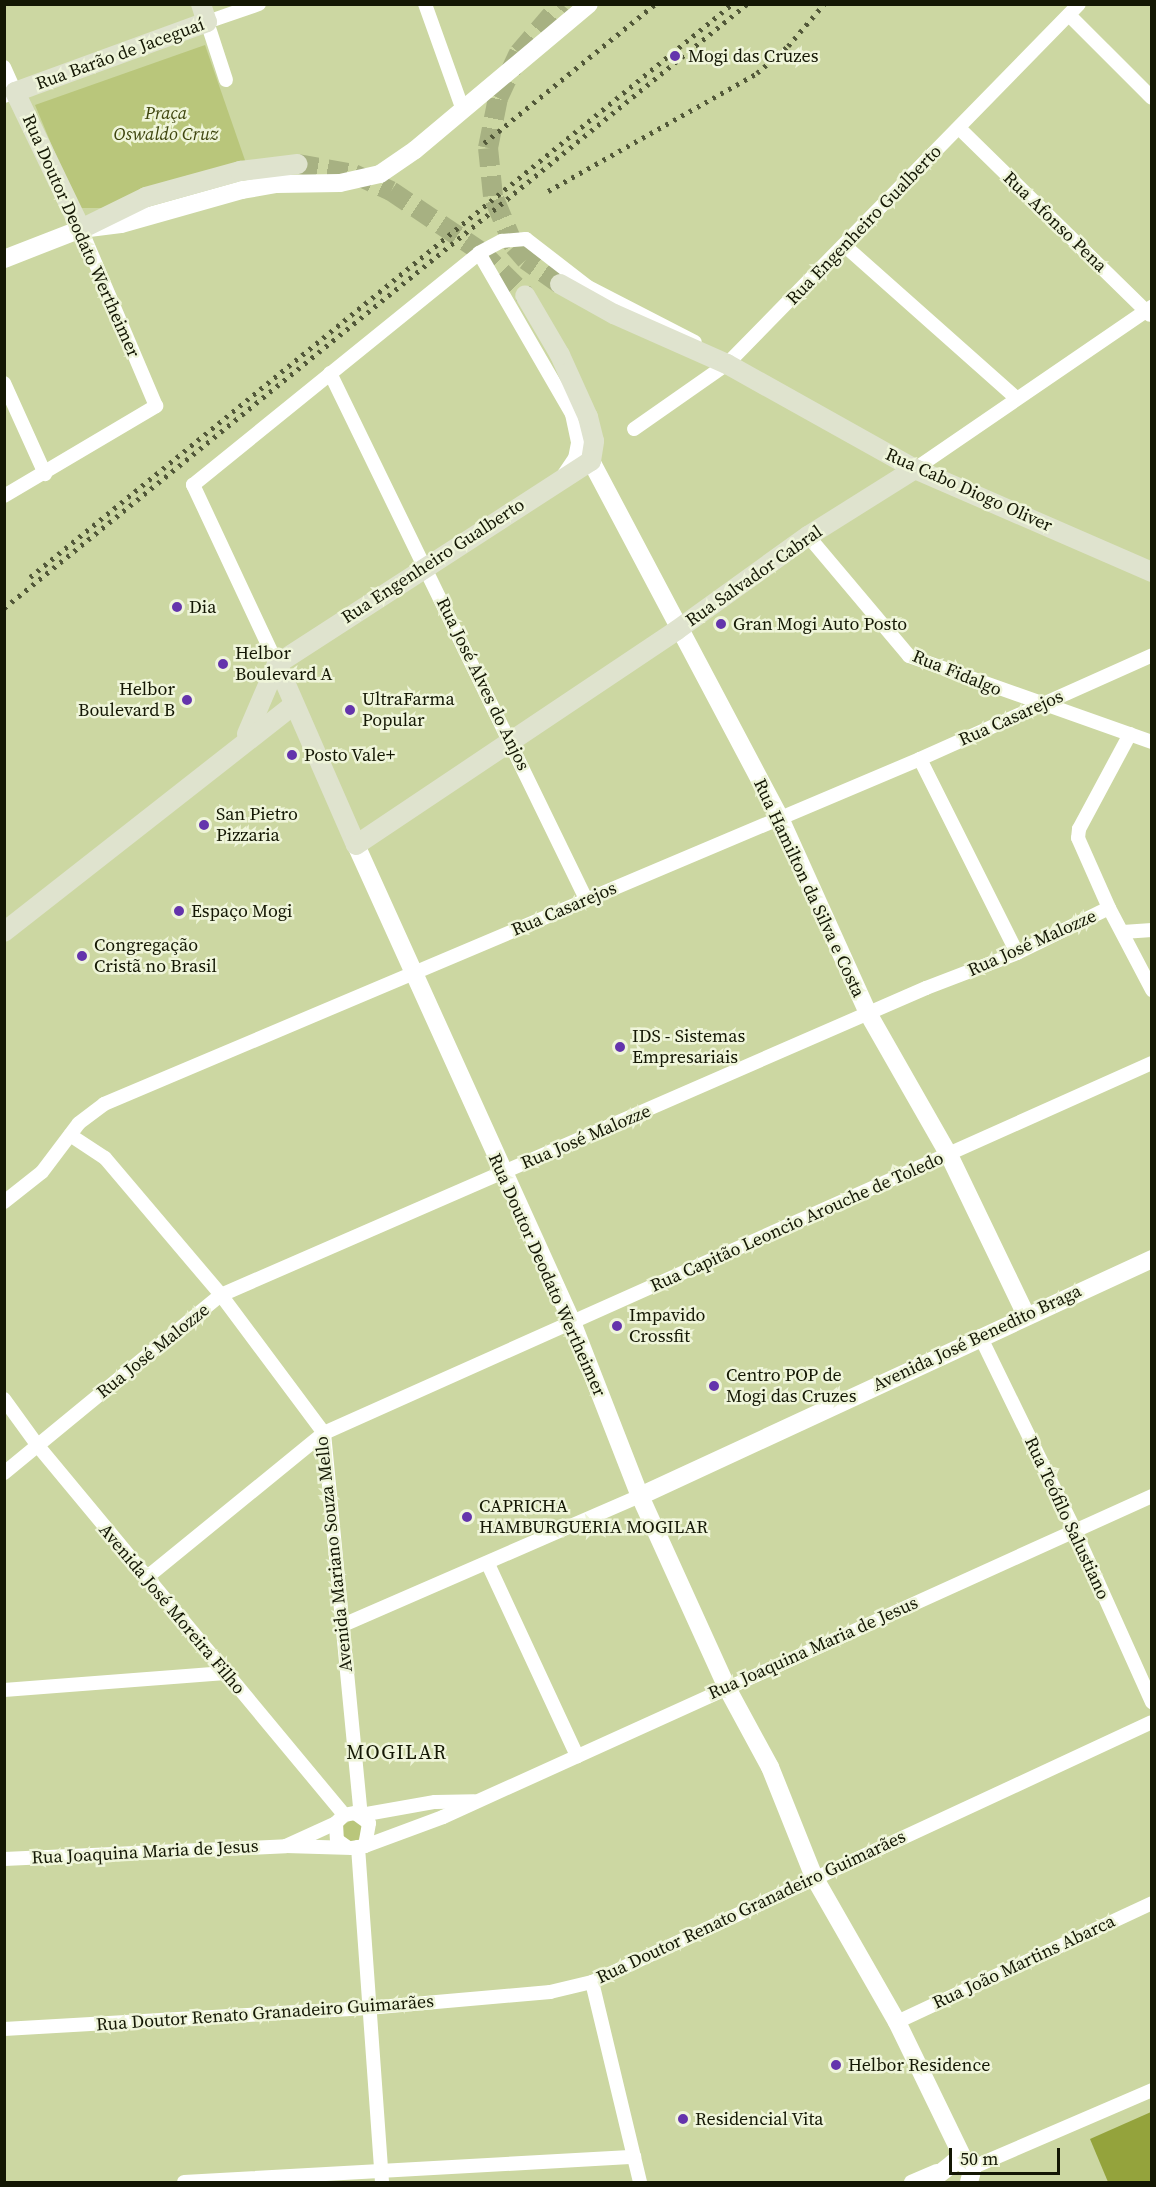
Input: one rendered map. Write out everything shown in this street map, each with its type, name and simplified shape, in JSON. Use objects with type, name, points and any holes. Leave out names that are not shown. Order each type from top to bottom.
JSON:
[{"type":"main road","name":"Rua Barão de Jaceguaí","points":[[10,94],[204,13]]},
{"type":"main road","name":"Rua Doutor Deodato Wertheimer","points":[[10,94],[81,229]]},
{"type":"main road","points":[[81,229],[126,205],[157,194],[240,171],[298,164]]},
{"type":"main road","points":[[560,284],[635,324],[723,362]]},
{"type":"main road","points":[[525,295],[560,355],[588,417],[594,441],[591,461]]},
{"type":"main road","name":"Rua Cabo Diogo Oliver","points":[[723,362],[915,469],[1152,572]]},
{"type":"main road","name":"Rua Engenheiro Gualberto","points":[[277,664],[561,478],[591,461]]},
{"type":"main road","name":"Rua Salvador Cabral","points":[[356,845],[510,738],[677,630],[808,536],[915,469]]},
{"type":"main road","name":"Rua Doutor Deodato Wertheimer","points":[[277,664],[356,845]]},
{"type":"main road","points":[[243,741],[259,713],[277,664]]},
{"type":"main road","points":[[4,932],[243,741],[294,705]]},
{"type":"street","name":"Rua Barão de Jaceguaí","points":[[204,13],[260,4]]},
{"type":"street","points":[[425,4],[463,110]]},
{"type":"street","points":[[4,259],[81,229],[121,224],[264,185],[340,183],[380,174],[403,160],[589,4]]},
{"type":"street","name":"Rua Engenheiro Gualberto","points":[[634,429],[723,362],[845,246],[1079,4]]},
{"type":"street","points":[[204,13],[226,80]]},
{"type":"street","points":[[1069,15],[1152,98]]},
{"type":"street","name":"Rua Doutor Deodato Wertheimer","points":[[4,67],[10,94]]},
{"type":"street","name":"Rua Afonso Pena","points":[[959,128],[1150,311]]},
{"type":"street","name":"Rua Doutor Deodato Wertheimer","points":[[45,474],[156,406],[81,229]]},
{"type":"street","name":"Rua Cabo Diogo Oliver","points":[[193,485],[479,253],[502,241],[526,239],[588,287],[681,333],[723,362]]},
{"type":"street","points":[[845,246],[1015,397]]},
{"type":"street","points":[[479,253],[576,424],[577,451],[561,478]]},
{"type":"street","name":"Rua Salvador Cabral","points":[[915,469],[1015,397],[1150,311]]},
{"type":"street","name":"Rua José Alves do Anjos","points":[[330,374],[510,738],[586,899]]},
{"type":"street","points":[[4,383],[45,474],[4,496]]},
{"type":"street","name":"Rua Hamilton da Silva e Costa","points":[[591,461],[677,630],[779,816],[869,1015],[949,1155],[1026,1315]]},
{"type":"street","name":"Rua Doutor Deodato Wertheimer","points":[[193,485],[277,664]]},
{"type":"street","name":"Rua Fidalgo","points":[[808,536],[909,656],[1039,705],[1152,742]]},
{"type":"street","name":"Rua Casarejos","points":[[4,1202],[42,1172],[70,1135],[104,1104],[779,816],[920,759],[1152,655]]},
{"type":"street","points":[[1130,734],[1079,829],[1080,848],[1152,990]]},
{"type":"street","points":[[920,759],[1017,953]]},
{"type":"street","name":"Rua Doutor Deodato Wertheimer","points":[[356,845],[502,1173],[572,1322],[640,1496],[726,1686],[770,1767],[814,1877],[897,2022],[944,2124],[958,2170]]},
{"type":"street","name":"Rua José Malozze","points":[[4,1473],[221,1295],[1017,953],[1109,908]]},
{"type":"street","points":[[1123,932],[1152,930]]},
{"type":"street","name":"Rua Capitão Leoncio Arouche de Toledo","points":[[146,1578],[324,1433],[1152,1063]]},
{"type":"street","name":"Avenida Mariano Souza Mello","points":[[70,1135],[105,1158],[221,1295],[324,1433],[361,1815],[370,1829],[356,1847],[382,2177]]},
{"type":"street","name":"Avenida José Benedito Braga","points":[[343,1625],[488,1564],[640,1496],[980,1336],[1152,1259]]},
{"type":"street","name":"Rua Teófilo Salustiano","points":[[980,1336],[1076,1531],[1152,1702]]},
{"type":"street","name":"Avenida José Moreira Filho","points":[[4,1399],[38,1446],[225,1673],[340,1819],[335,1834],[356,1847]]},
{"type":"street","name":"Rua Joaquina Maria de Jesus","points":[[4,1859],[286,1846],[356,1847],[474,1801],[577,1756],[726,1686],[1152,1496]]},
{"type":"street","points":[[488,1564],[577,1756]]},
{"type":"street","points":[[4,1690],[225,1673]]},
{"type":"street","name":"Rua Doutor Renato Granadeiro Guimarães","points":[[4,2029],[368,2008],[550,1992],[592,1982],[1152,1722]]},
{"type":"street","name":"Rua Joaquina Maria de Jesus","points":[[340,1819],[435,1802],[474,1801]]},
{"type":"street","points":[[286,1846],[340,1819]]},
{"type":"street","name":"Rua João Martins Abarca","points":[[897,2022],[1152,1903]]},
{"type":"street","points":[[592,1982],[640,2182]]},
{"type":"street","points":[[929,2182],[1152,2090]]},
{"type":"street","points":[[184,2182],[382,2177],[634,2157]]},
{"type":"street","points":[[911,2182],[958,2170]]},
{"type":"green space","name":"Praça Oswaldo Cruz","points":[[205,45],[247,166],[105,208],[78,208],[35,105]]},
{"type":"green space","points":[[354,1819],[363,1826],[359,1840],[352,1843],[342,1837],[341,1826]]},
{"type":"green space","points":[[1151,2112],[1151,2182],[1108,2182],[1090,2139]]},
{"type":"tunnel","points":[[560,284],[526,260],[514,246],[493,196],[488,148],[498,98],[519,53],[561,4]]},
{"type":"tunnel","points":[[298,164],[354,174],[391,191],[480,251],[525,295]]},
{"type":"railway","points":[[484,143],[655,4]]},
{"type":"railway","points":[[30,577],[732,4]]},
{"type":"railway","points":[[4,608],[747,4]]},
{"type":"railway","points":[[548,191],[757,73],[788,46],[824,4]]},
{"type":"place","name":"Mogi das Cruzes","points":[[675,56]]},
{"type":"place","name":"Dia","points":[[177,607]]},
{"type":"place","name":"Gran Mogi Auto Posto","points":[[721,624]]},
{"type":"place","name":"Helbor Boulevard A","points":[[223,664]]},
{"type":"place","name":"Helbor Boulevard B","points":[[187,700]]},
{"type":"place","name":"UltraFarma Popular","points":[[350,710]]},
{"type":"place","name":"Posto Vale+","points":[[292,755]]},
{"type":"place","name":"San Pietro Pizzaria","points":[[204,825]]},
{"type":"place","name":"Espaço Mogi","points":[[179,911]]},
{"type":"place","name":"Congregação Cristã no Brasil","points":[[82,956]]},
{"type":"place","name":"IDS - Sistemas Empresariais","points":[[620,1047]]},
{"type":"place","name":"Impavido Crossfit","points":[[617,1326]]},
{"type":"place","name":"Centro POP de Mogi das Cruzes","points":[[714,1386]]},
{"type":"place","name":"CAPRICHA HAMBURGUERIA MOGILAR","points":[[467,1517]]},
{"type":"place","name":"Helbor Residence","points":[[836,2065]]},
{"type":"place","name":"Residencial Vita","points":[[683,2119]]},
{"type":"district","name":"MOGILAR","points":[[397,1752]]}]
